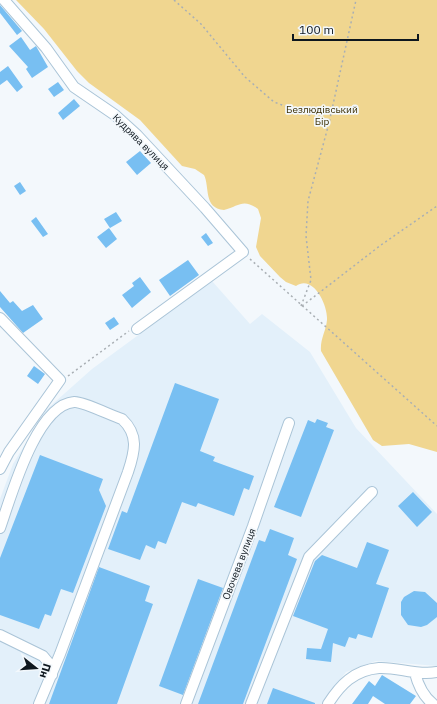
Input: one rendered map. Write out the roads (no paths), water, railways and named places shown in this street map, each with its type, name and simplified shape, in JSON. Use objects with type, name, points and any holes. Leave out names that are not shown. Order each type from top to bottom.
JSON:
[{"type":"street","name":"Кудрява вулиця","points":[[4,0],[46,48],[74,87],[115,115],[137,135],[205,208],[243,252],[137,329]]},
{"type":"street","points":[[0,318],[60,380],[9,452],[0,469]]},
{"type":"street","points":[[0,528],[22,466],[38,431],[54,410],[67,403],[76,401],[122,419],[127,424],[134,436],[135,450],[133,457],[52,675],[39,704]]},
{"type":"street","name":"Овочева вулиця","points":[[186,704],[253,526],[289,423]]},
{"type":"street","points":[[251,704],[309,557],[372,492]]},
{"type":"street","points":[[0,635],[43,656],[48,662],[52,675]]},
{"type":"street","points":[[328,704],[337,690],[348,679],[379,668],[415,673],[437,672]]},
{"type":"street","points":[[415,673],[418,684],[426,698],[433,704]]},
{"type":"park label","name":"Безлюдівський Бір","points":[[322,114]]}]
